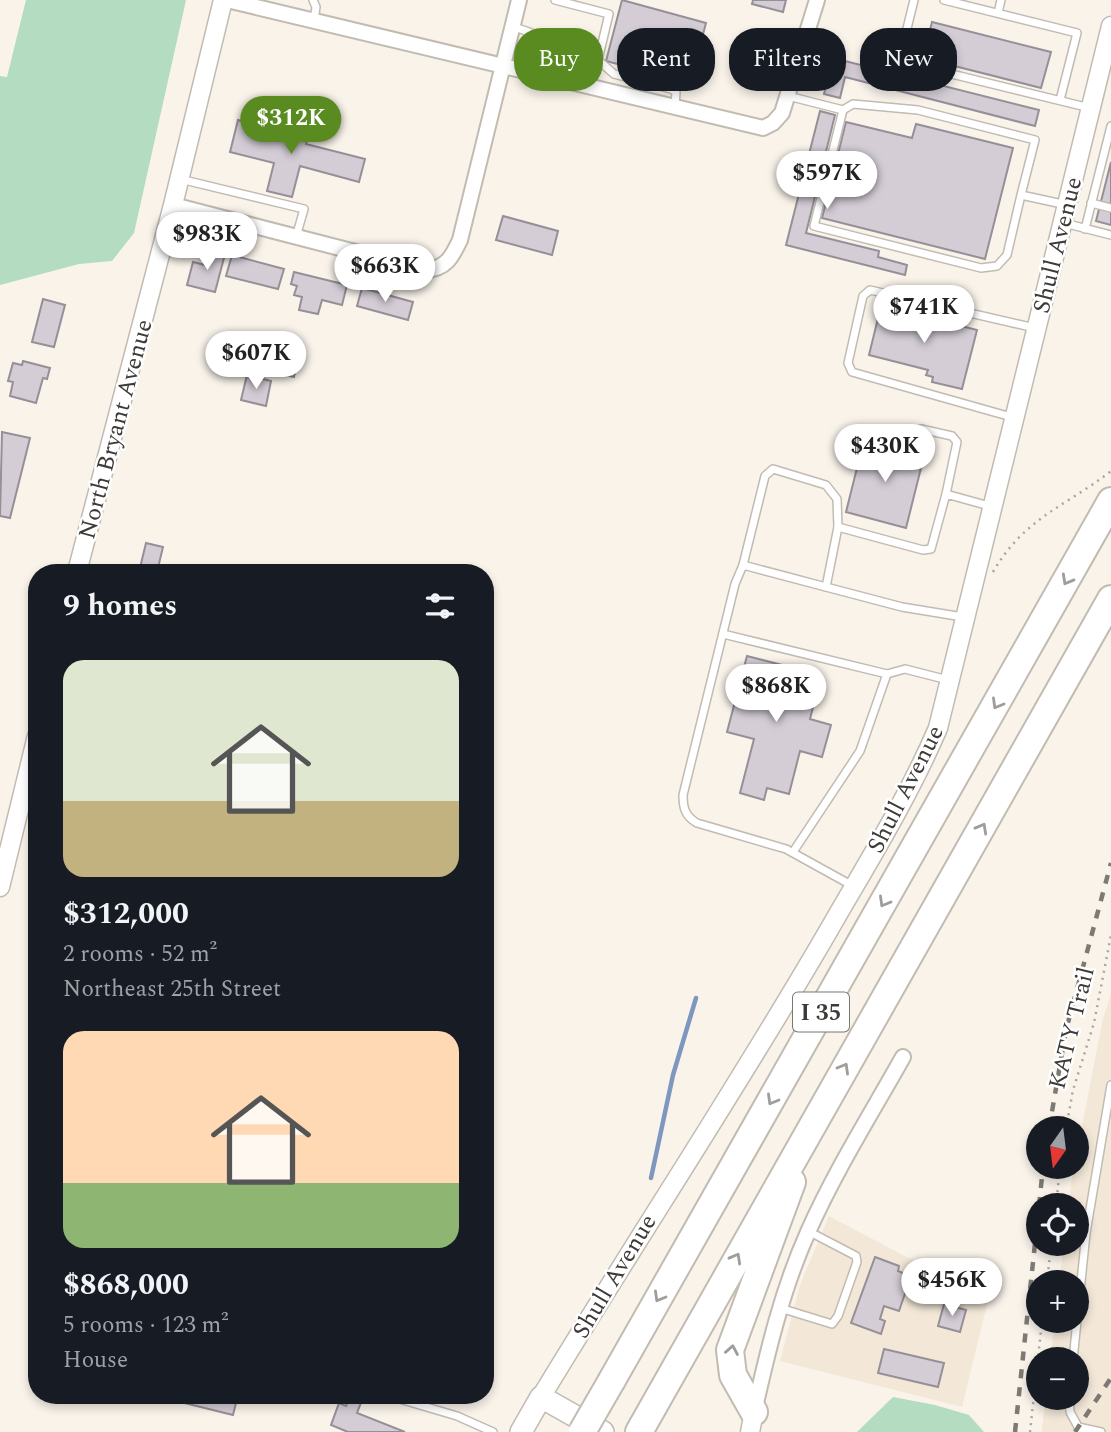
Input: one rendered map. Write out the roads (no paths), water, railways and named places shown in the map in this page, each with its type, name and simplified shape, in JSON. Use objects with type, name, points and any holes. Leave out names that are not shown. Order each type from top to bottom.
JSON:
[{"type":"highway","points":[[1106,511],[1111,487]]},
{"type":"highway","name":"I 35","points":[[582,1432],[1106,511]]},
{"type":"highway","name":"I 35","points":[[639,1432],[1111,599]]},
{"type":"highway","points":[[752,1422],[733,1375],[730,1350],[769,1250],[810,1128]]},
{"type":"main road","points":[[521,1432],[541,1397],[603,1432]]},
{"type":"street","points":[[225,0],[763,128],[773,123],[782,113],[817,0]]},
{"type":"street","name":"North Bryant Avenue","points":[[79,564],[225,0]]},
{"type":"street","points":[[173,205],[425,270],[445,265],[460,240],[519,0]]},
{"type":"street","name":"Shull Avenue","points":[[541,1397],[636,1239],[766,1035],[922,765],[938,728],[952,681],[1091,108],[1104,81],[1111,26]]},
{"type":"street","points":[[0,887],[28,773]]},
{"type":"street","points":[[752,1422],[779,1308],[808,1231],[841,1166],[903,1057]]},
{"type":"lane","points":[[313,0],[317,7],[314,20]]},
{"type":"lane","points":[[555,0],[609,14],[603,39]]},
{"type":"lane","points":[[914,0],[899,61],[1091,108]]},
{"type":"lane","points":[[944,0],[1077,33],[1060,100]]},
{"type":"lane","points":[[998,13],[1001,0]]},
{"type":"lane","points":[[512,26],[519,28]]},
{"type":"lane","points":[[603,64],[614,74],[676,92],[674,108]]},
{"type":"lane","points":[[788,96],[843,110]]},
{"type":"lane","points":[[853,104],[918,110],[1035,140],[1021,195],[1007,254],[997,266],[981,268],[814,226],[843,110],[853,104]]},
{"type":"lane","points":[[1085,229],[1111,126]]},
{"type":"lane","points":[[180,178],[304,209],[296,237]]},
{"type":"lane","points":[[1021,195],[1065,214],[1085,229],[1111,235]]},
{"type":"lane","points":[[1091,203],[1111,208]]},
{"type":"lane","points":[[1015,419],[852,372],[848,363],[863,296],[870,290],[1037,329]]},
{"type":"lane","points":[[838,527],[923,550],[931,549],[957,442],[952,436],[921,429]]},
{"type":"lane","points":[[826,587],[838,527],[837,499],[826,485],[773,469],[765,476],[736,584],[683,795],[683,807],[688,818],[697,823],[793,852],[853,887]]},
{"type":"lane","points":[[946,494],[994,507]]},
{"type":"lane","points":[[743,565],[902,607],[967,618]]},
{"type":"lane","points":[[723,634],[887,674],[905,669],[952,681]]},
{"type":"lane","points":[[793,852],[860,751],[887,674]]},
{"type":"lane","points":[[1074,1347],[1086,1233],[1111,1085]]},
{"type":"lane","points":[[779,1308],[822,1323],[832,1324],[838,1316],[857,1262],[856,1256],[808,1231]]},
{"type":"lane","points":[[416,1404],[457,1416],[493,1432]]},
{"type":"lane","points":[[1070,1410],[1080,1429],[1101,1432]]},
{"type":"waterway","points":[[651,1178],[673,1075],[696,998]]},
{"type":"railway","points":[[1051,1116],[1066,1030],[1111,863]]},
{"type":"railway","points":[[1040,1193],[1042,1180]]},
{"type":"railway","points":[[1015,1432],[1034,1256]]},
{"type":"railway","points":[[1075,1432],[1111,1378]]}]
